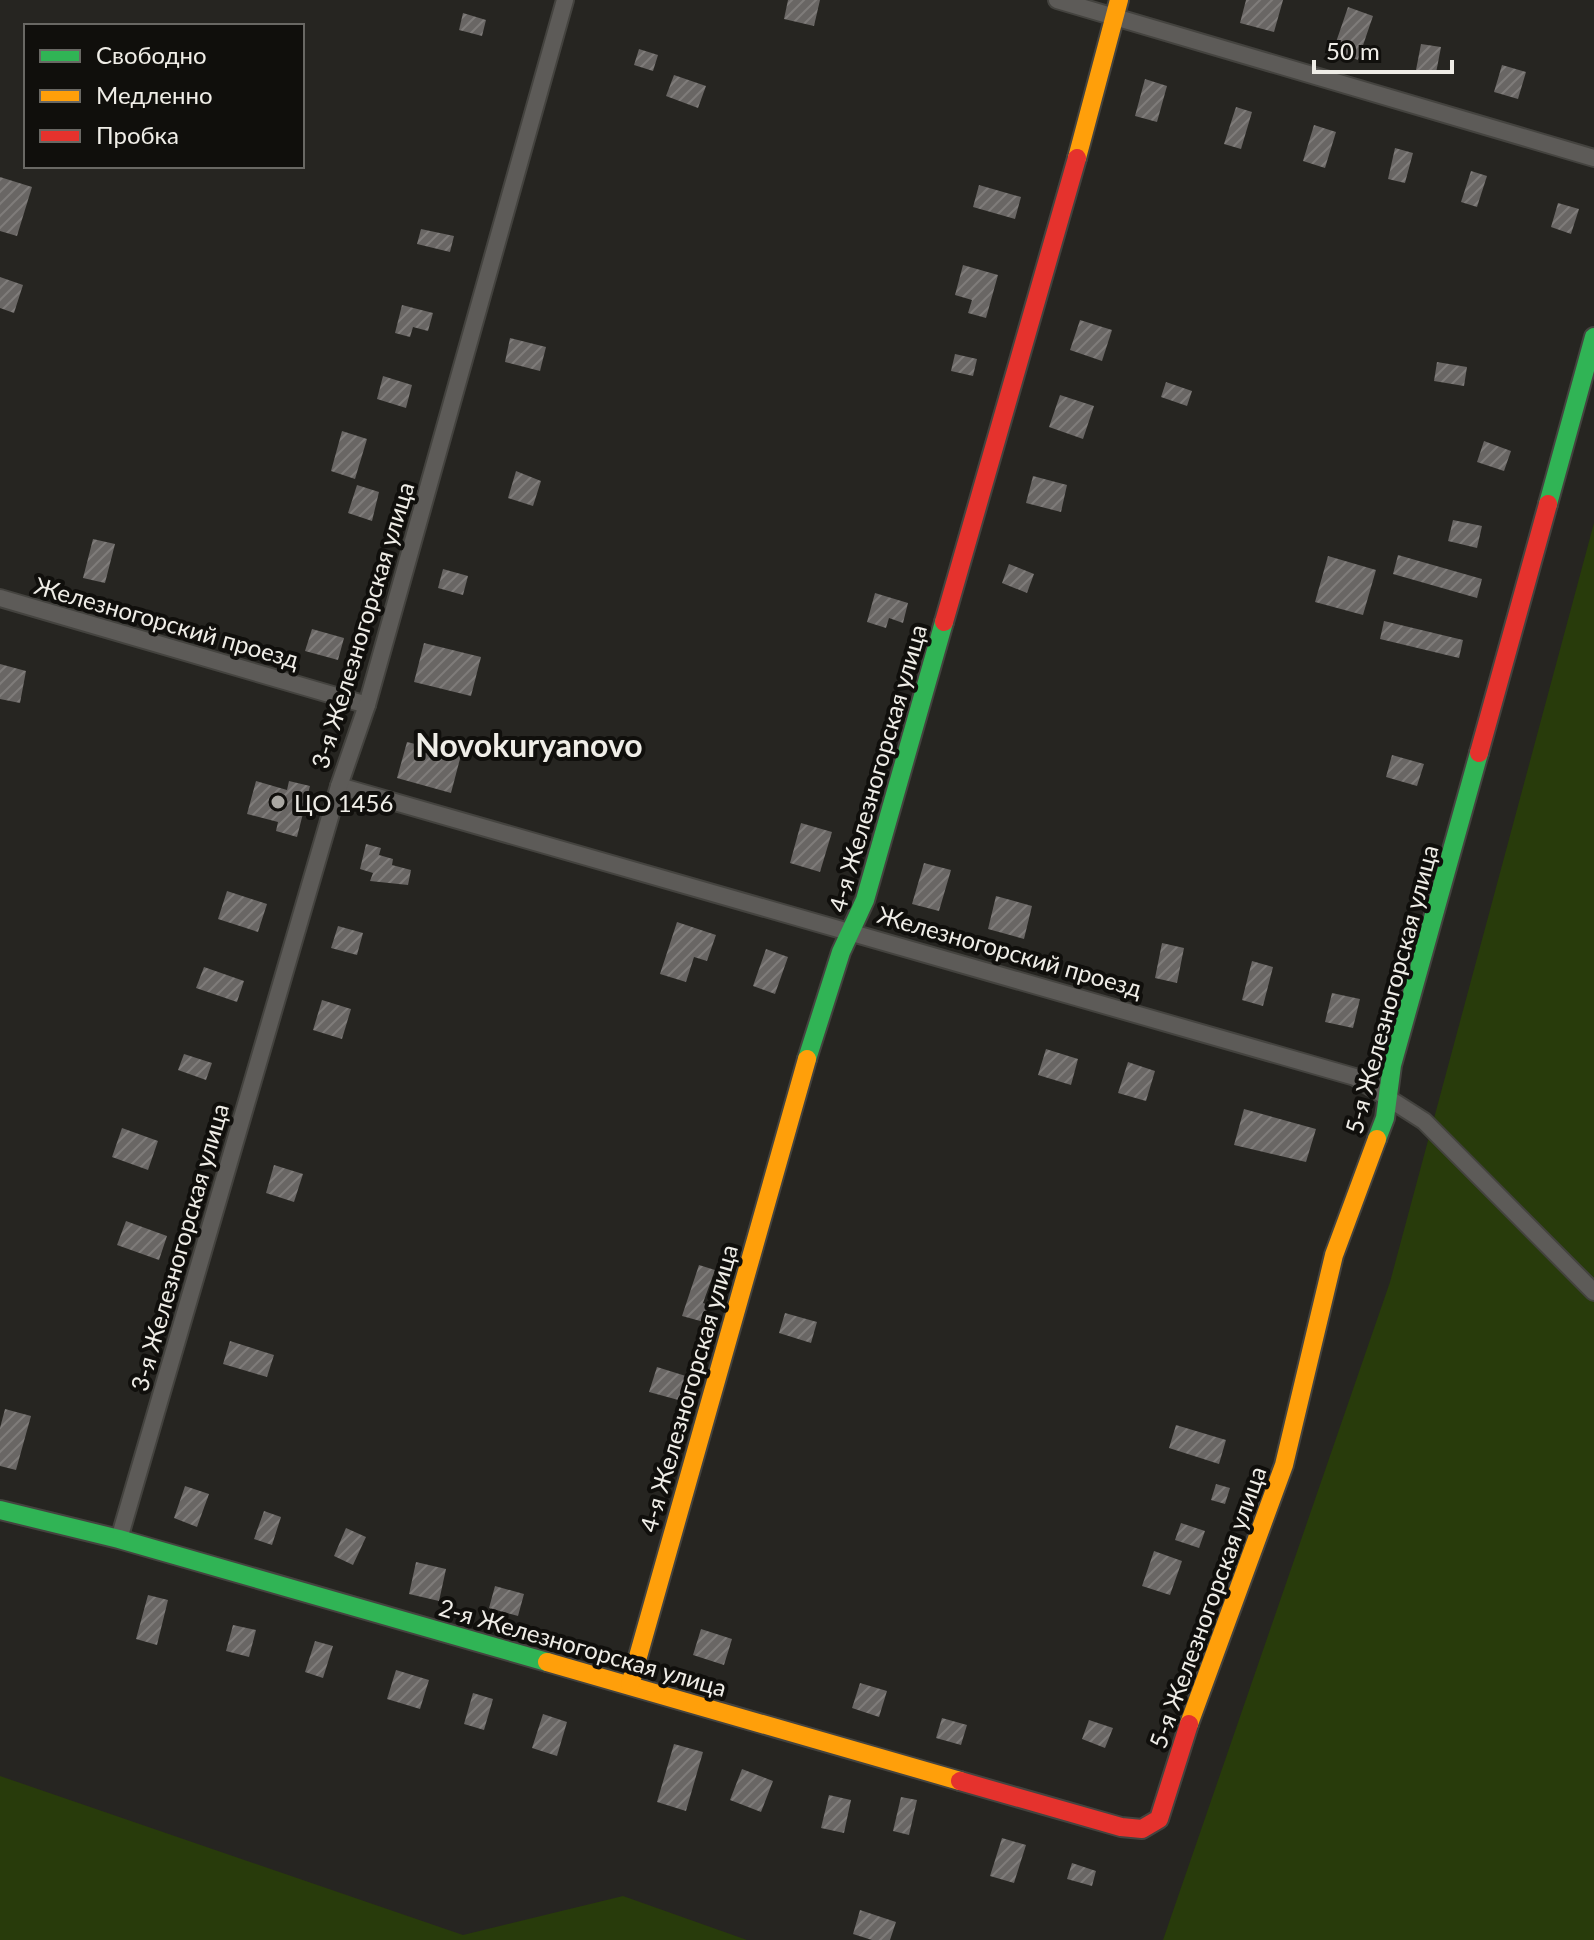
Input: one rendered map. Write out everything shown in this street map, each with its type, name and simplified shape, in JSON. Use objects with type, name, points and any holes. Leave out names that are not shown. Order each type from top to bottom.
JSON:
[{"type":"street","name":"3-я Железногорская улица","points":[[119,1539],[339,786],[367,705],[565,0]]},
{"type":"street","points":[[1057,0],[1118,8],[1594,158]]},
{"type":"street","name":"4-я Железногорская улица","points":[[630,1685],[790,1114],[841,952],[853,932],[1118,8]]},
{"type":"street","name":"5-я Железногорская улица","points":[[1152,1827],[1159,1819],[1201,1688],[1284,1465],[1301,1408],[1334,1255],[1390,1098],[1392,1065],[1594,337]]},
{"type":"street","name":"Железногорский проезд","points":[[0,598],[367,705]]},
{"type":"street","name":"Железногорский проезд","points":[[339,786],[1288,1055],[1355,1077],[1424,1121],[1594,1292]]},
{"type":"street","name":"2-я Железногорская улица","points":[[0,1510],[119,1539],[1121,1827],[1143,1830],[1152,1827]]},
{"type":"green space","points":[[1594,523],[1594,1940],[1163,1940],[1390,1282]]},
{"type":"green space","points":[[0,1776],[463,1935],[623,1896],[747,1940],[0,1940]]},
{"type":"building","points":[[788,0],[820,0],[814,26],[784,19]]},
{"type":"building","points":[[1246,0],[1283,0],[1274,32],[1240,23]]},
{"type":"building","points":[[1348,7],[1373,16],[1358,60],[1333,51]]},
{"type":"building","points":[[463,13],[486,20],[482,36],[459,30]]},
{"type":"building","points":[[1421,44],[1441,47],[1436,73],[1416,70]]},
{"type":"building","points":[[639,49],[658,55],[653,71],[634,65]]},
{"type":"building","points":[[1502,65],[1526,72],[1518,99],[1494,92]]},
{"type":"building","points":[[674,75],[706,86],[698,108],[666,96]]},
{"type":"building","points":[[1145,79],[1167,86],[1157,122],[1135,116]]},
{"type":"building","points":[[1236,107],[1252,112],[1241,149],[1224,144]]},
{"type":"building","points":[[1314,125],[1336,132],[1325,168],[1303,161]]},
{"type":"building","points":[[1395,148],[1413,153],[1405,183],[1388,179]]},
{"type":"building","points":[[1471,171],[1487,176],[1477,207],[1461,202]]},
{"type":"building","points":[[0,177],[32,187],[17,236],[0,231]]},
{"type":"building","points":[[979,185],[1021,197],[1015,219],[973,207]]},
{"type":"building","points":[[1558,203],[1579,209],[1571,234],[1551,227]]},
{"type":"building","points":[[421,229],[454,236],[450,252],[417,244]]},
{"type":"building","points":[[963,265],[998,275],[986,318],[968,313],[972,300],[955,295]]},
{"type":"building","points":[[0,277],[23,285],[14,313],[0,308]]},
{"type":"building","points":[[402,305],[433,313],[428,331],[413,327],[410,337],[395,333]]},
{"type":"building","points":[[1080,320],[1112,330],[1102,361],[1070,350]]},
{"type":"building","points":[[510,338],[546,347],[540,371],[505,362]]},
{"type":"building","points":[[955,354],[977,359],[973,376],[951,371]]},
{"type":"building","points":[[1437,362],[1467,367],[1464,386],[1434,381]]},
{"type":"building","points":[[383,376],[412,385],[406,408],[377,399]]},
{"type":"building","points":[[1166,382],[1192,391],[1187,406],[1161,397]]},
{"type":"building","points":[[1060,395],[1094,406],[1083,439],[1049,427]]},
{"type":"building","points":[[342,431],[367,439],[355,479],[331,471]]},
{"type":"building","points":[[1484,441],[1511,451],[1504,471],[1477,462]]},
{"type":"building","points":[[516,471],[541,481],[533,506],[508,498]]},
{"type":"building","points":[[1033,476],[1067,485],[1061,512],[1026,503]]},
{"type":"building","points":[[357,485],[379,492],[372,521],[348,513]]},
{"type":"building","points":[[1453,520],[1482,526],[1477,548],[1448,541]]},
{"type":"building","points":[[93,539],[115,544],[105,583],[83,578]]},
{"type":"building","points":[[1398,555],[1482,579],[1477,598],[1393,574]]},
{"type":"building","points":[[1328,556],[1376,570],[1363,615],[1315,602]]},
{"type":"building","points":[[1009,564],[1034,574],[1027,593],[1002,583]]},
{"type":"building","points":[[443,569],[468,576],[463,595],[438,588]]},
{"type":"building","points":[[875,593],[908,603],[903,623],[889,618],[886,628],[867,622]]},
{"type":"building","points":[[1384,621],[1463,640],[1459,658],[1380,639]]},
{"type":"building","points":[[312,629],[344,638],[338,660],[305,651]]},
{"type":"building","points":[[424,643],[481,657],[471,696],[414,682]]},
{"type":"building","points":[[0,664],[26,671],[20,703],[0,699]]},
{"type":"building","points":[[407,742],[461,755],[451,793],[397,778]]},
{"type":"building","points":[[1392,755],[1424,764],[1417,786],[1386,777]]},
{"type":"building","name":"ЦО 1456","points":[[256,781],[287,790],[289,781],[310,786],[297,837],[276,831],[278,822],[247,814]]},
{"type":"building","points":[[801,823],[832,832],[820,872],[790,863]]},
{"type":"building","points":[[366,844],[381,848],[379,855],[393,859],[392,865],[411,870],[408,885],[370,881],[373,873],[360,869]]},
{"type":"building","points":[[924,863],[951,870],[939,911],[912,904]]},
{"type":"building","points":[[227,891],[267,904],[258,932],[218,919]]},
{"type":"building","points":[[996,896],[1032,906],[1024,939],[988,929]]},
{"type":"building","points":[[677,922],[716,935],[707,961],[694,957],[686,982],[660,974]]},
{"type":"building","points":[[338,926],[363,933],[357,955],[331,948]]},
{"type":"building","points":[[1162,943],[1184,948],[1177,983],[1155,978]]},
{"type":"building","points":[[766,949],[788,957],[775,994],[753,986]]},
{"type":"building","points":[[1252,961],[1273,967],[1263,1006],[1242,1000]]},
{"type":"building","points":[[204,967],[244,981],[237,1002],[196,988]]},
{"type":"building","points":[[1332,993],[1360,999],[1353,1028],[1325,1022]]},
{"type":"building","points":[[322,1000],[351,1009],[342,1039],[313,1030]]},
{"type":"building","points":[[1046,1049],[1078,1059],[1071,1085],[1038,1075]]},
{"type":"building","points":[[184,1054],[212,1063],[206,1080],[178,1070]]},
{"type":"building","points":[[1128,1062],[1155,1071],[1146,1101],[1118,1093]]},
{"type":"building","points":[[1244,1109],[1316,1129],[1306,1162],[1234,1145]]},
{"type":"building","points":[[122,1128],[158,1141],[148,1170],[112,1157]]},
{"type":"building","points":[[274,1165],[303,1174],[294,1202],[266,1193]]},
{"type":"building","points":[[126,1221],[167,1236],[159,1260],[117,1245]]},
{"type":"building","points":[[699,1265],[715,1270],[703,1303],[709,1305],[704,1322],[682,1316]]},
{"type":"building","points":[[785,1313],[817,1322],[811,1343],[779,1333]]},
{"type":"building","points":[[230,1341],[274,1355],[267,1377],[223,1364]]},
{"type":"building","points":[[657,1367],[689,1377],[682,1401],[649,1392]]},
{"type":"building","points":[[5,1409],[31,1416],[16,1470],[0,1466],[0,1428]]},
{"type":"building","points":[[1176,1425],[1226,1440],[1219,1464],[1169,1448]]},
{"type":"building","points":[[1216,1484],[1230,1488],[1225,1504],[1211,1500]]},
{"type":"building","points":[[185,1486],[209,1494],[197,1527],[174,1518]]},
{"type":"building","points":[[264,1511],[281,1517],[272,1545],[254,1539]]},
{"type":"building","points":[[1181,1523],[1205,1531],[1199,1548],[1175,1540]]},
{"type":"building","points":[[346,1528],[366,1537],[353,1565],[334,1556]]},
{"type":"building","points":[[1154,1551],[1182,1561],[1170,1595],[1142,1586]]},
{"type":"building","points":[[416,1562],[446,1569],[439,1601],[409,1594]]},
{"type":"building","points":[[495,1586],[524,1594],[518,1616],[489,1608]]},
{"type":"building","points":[[148,1595],[168,1600],[157,1645],[136,1639]]},
{"type":"building","points":[[233,1625],[256,1630],[249,1657],[226,1651]]},
{"type":"building","points":[[701,1629],[732,1639],[724,1665],[693,1655]]},
{"type":"building","points":[[315,1641],[333,1646],[323,1678],[305,1672]]},
{"type":"building","points":[[396,1670],[429,1680],[420,1709],[387,1699]]},
{"type":"building","points":[[860,1683],[887,1691],[879,1717],[852,1708]]},
{"type":"building","points":[[473,1693],[493,1699],[484,1730],[464,1724]]},
{"type":"building","points":[[543,1714],[567,1722],[557,1756],[532,1748]]},
{"type":"building","points":[[942,1718],[967,1725],[961,1745],[936,1738]]},
{"type":"building","points":[[1089,1720],[1113,1728],[1105,1748],[1082,1739]]},
{"type":"building","points":[[674,1744],[703,1752],[686,1811],[657,1802]]},
{"type":"building","points":[[742,1769],[773,1781],[761,1812],[730,1800]]},
{"type":"building","points":[[829,1795],[851,1800],[844,1833],[821,1828]]},
{"type":"building","points":[[901,1797],[917,1800],[909,1835],[893,1831]]},
{"type":"building","points":[[1002,1838],[1026,1845],[1014,1883],[990,1876]]},
{"type":"building","points":[[1072,1863],[1096,1871],[1092,1886],[1067,1879]]},
{"type":"building","points":[[860,1910],[896,1922],[890,1940],[872,1940],[853,1934]]},
{"type":"traffic: fast","points":[[1548,504],[1594,337]]},
{"type":"traffic: fast","points":[[807,1059],[841,952],[865,900],[944,622]]},
{"type":"traffic: fast","points":[[1377,1139],[1385,1118],[1392,1065],[1479,753]]},
{"type":"traffic: fast","points":[[0,1510],[119,1539],[547,1662]]},
{"type":"traffic: slow","points":[[1077,158],[1119,0]]},
{"type":"traffic: slow","points":[[630,1685],[807,1059]]},
{"type":"traffic: slow","points":[[1189,1724],[1284,1465],[1334,1255],[1377,1139]]},
{"type":"traffic: slow","points":[[547,1662],[960,1781]]},
{"type":"traffic: jam","points":[[944,622],[1077,158]]},
{"type":"traffic: jam","points":[[1479,753],[1548,504]]},
{"type":"traffic: jam","points":[[960,1781],[1121,1827],[1142,1829],[1159,1819],[1189,1724]]},
{"type":"place","name":"ЦО 1456","points":[[278,802]]},
{"type":"district","name":"Novokuryanovo","points":[[529,744]]}]
